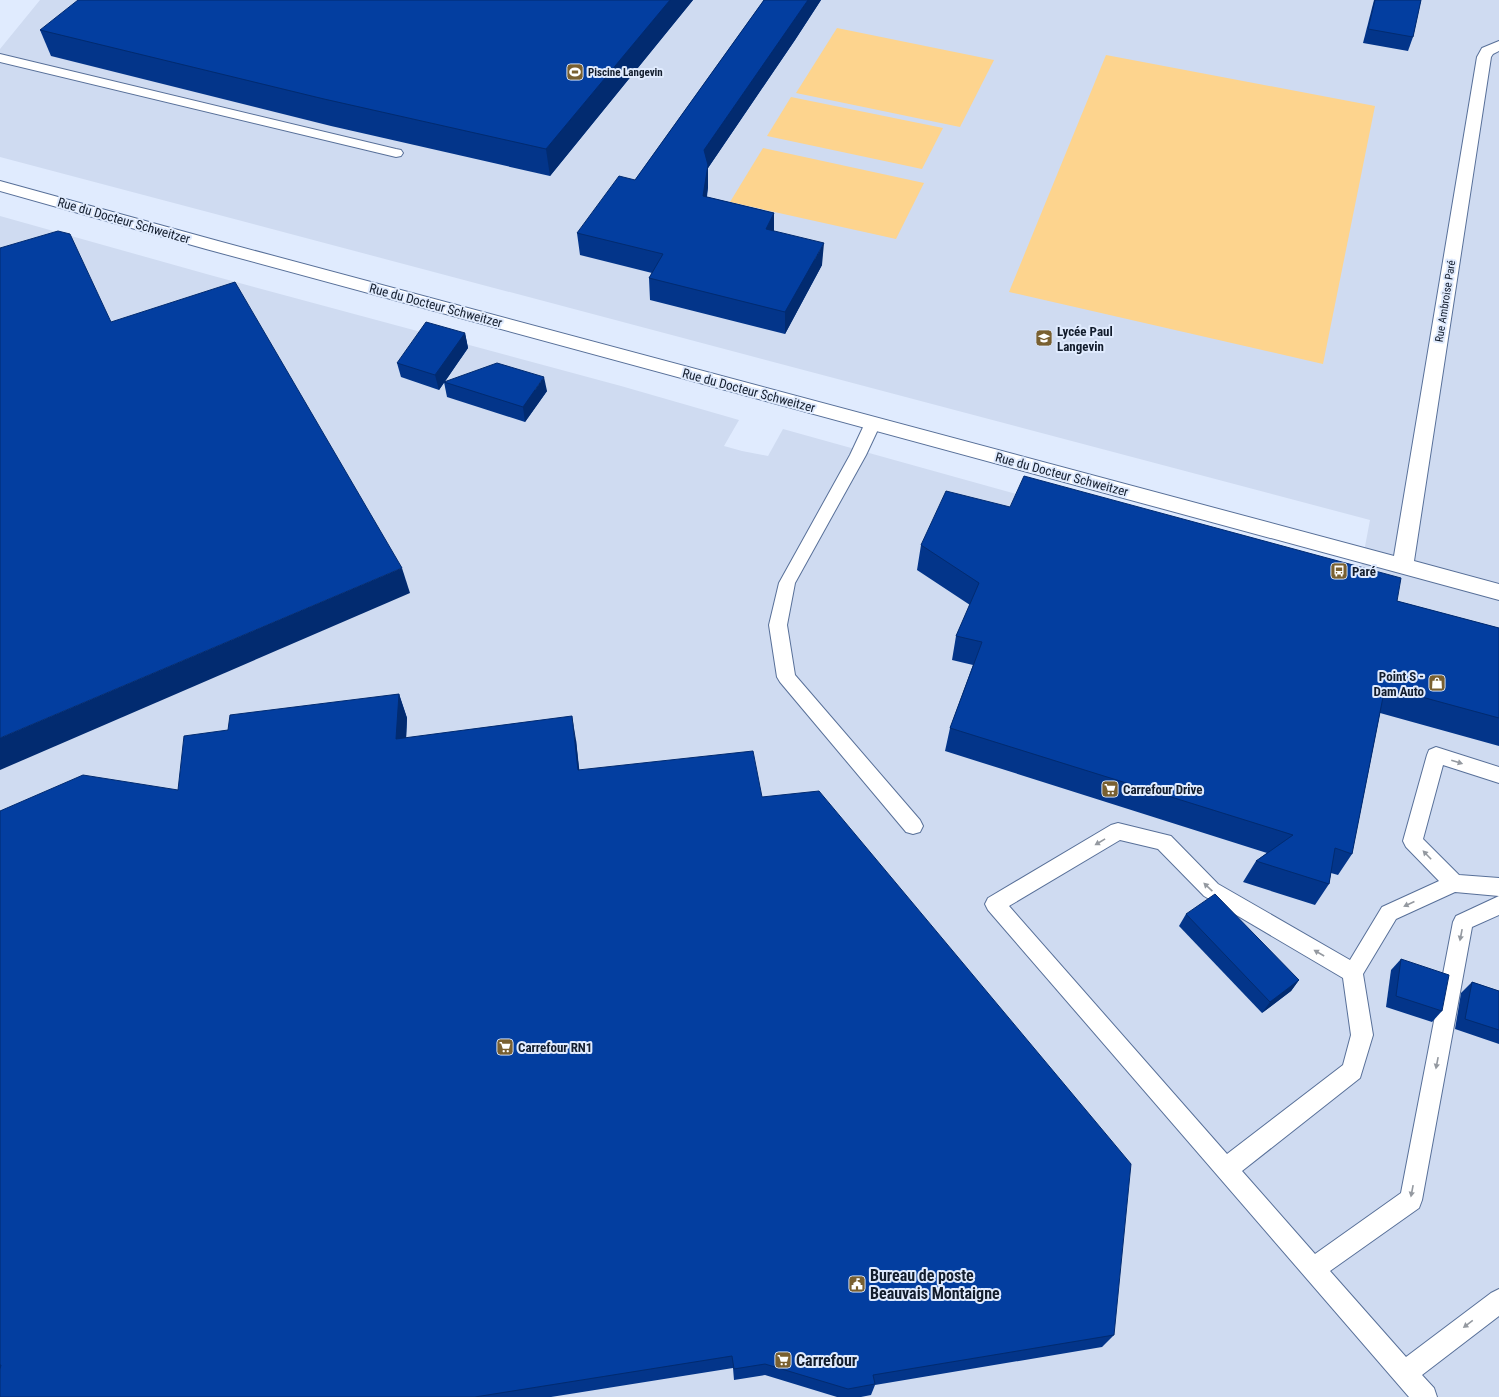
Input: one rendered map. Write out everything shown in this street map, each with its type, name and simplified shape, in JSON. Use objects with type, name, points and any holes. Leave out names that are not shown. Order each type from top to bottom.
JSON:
[{"type":"street","name":"Rue Ambroise Paré","points":[[1403,566],[1484,57],[1487,51],[1499,45]]},
{"type":"street","name":"Rue du Docteur Schweitzer","points":[[0,186],[235,251],[1499,592]]},
{"type":"lane","points":[[0,58],[396,153]]},
{"type":"lane","points":[[873,423],[858,455],[787,583],[778,625],[786,677],[913,826]]},
{"type":"lane","points":[[1454,883],[1414,841],[1436,755],[1499,775]]},
{"type":"lane","points":[[1353,973],[1211,890],[1164,842],[1118,831],[995,904],[1425,1397]]},
{"type":"lane","points":[[1226,1169],[1352,1071],[1362,1035],[1353,973],[1389,913],[1454,883],[1499,887]]},
{"type":"lane","points":[[1313,1269],[1410,1200],[1463,922],[1499,905]]},
{"type":"lane","points":[[1404,1373],[1499,1301]]},
{"type":"shaded area","points":[[40,0],[1499,0],[1499,1397],[0,1397],[0,216],[210,275],[621,386],[739,420],[724,446],[742,451],[768,456],[783,429],[1357,589],[1370,520],[0,157],[0,49]]},
{"type":"shaded area","points":[[837,28],[994,60],[960,127],[796,93]]},
{"type":"shaded area","points":[[1106,55],[1375,106],[1323,364],[1009,292]]},
{"type":"shaded area","points":[[791,97],[943,128],[922,169],[767,136]]},
{"type":"shaded area","points":[[763,148],[924,183],[896,239],[730,202]]},
{"type":"building","points":[[78,0],[670,0],[546,149],[324,99],[40,30]]},
{"type":"building","points":[[764,0],[808,0],[704,150],[708,165],[703,196],[774,213],[766,229],[824,243],[785,312],[649,278],[663,254],[577,233],[619,176],[635,180]]},
{"type":"building","points":[[1375,0],[1421,0],[1413,37],[1368,29]]},
{"type":"building","points":[[58,231],[70,234],[111,322],[235,282],[402,568],[0,738],[0,248]]},
{"type":"building","points":[[426,322],[465,333],[435,375],[397,363]]},
{"type":"building","points":[[497,363],[544,377],[523,407],[444,382]]},
{"type":"building","points":[[1024,476],[1401,578],[1397,601],[1499,628],[1499,718],[1385,687],[1352,854],[1335,848],[1329,884],[1256,861],[1293,835],[950,728],[982,642],[956,636],[979,583],[921,545],[946,491],[1010,507]]},
{"type":"building","name":"Carrefour RN1","points":[[399,694],[396,739],[572,716],[578,770],[753,751],[762,797],[819,791],[1131,1164],[1114,1335],[873,1375],[875,1384],[848,1389],[765,1364],[734,1369],[732,1356],[475,1397],[0,1397],[0,811],[83,775],[178,790],[184,736],[228,730],[230,715]]},
{"type":"building","points":[[1215,894],[1299,980],[1270,1002],[1186,914]]},
{"type":"building","points":[[1401,959],[1449,975],[1442,1011],[1396,996]]},
{"type":"building","points":[[1472,982],[1499,991],[1499,1030],[1465,1019]]},
{"type":"place","name":"Piscine Langevin","points":[[575,72]]},
{"type":"place","name":"Lycée Paul Langevin","points":[[1044,338]]},
{"type":"place","name":"Paré","points":[[1339,571]]},
{"type":"place","name":"Point S - Dam Auto","points":[[1437,683]]},
{"type":"place","name":"Carrefour Drive","points":[[1110,789]]},
{"type":"place","name":"Carrefour RN1","points":[[505,1047]]},
{"type":"place","name":"Bureau de poste Beauvais Montaigne","points":[[857,1284]]},
{"type":"place","name":"Carrefour","points":[[783,1360]]}]
